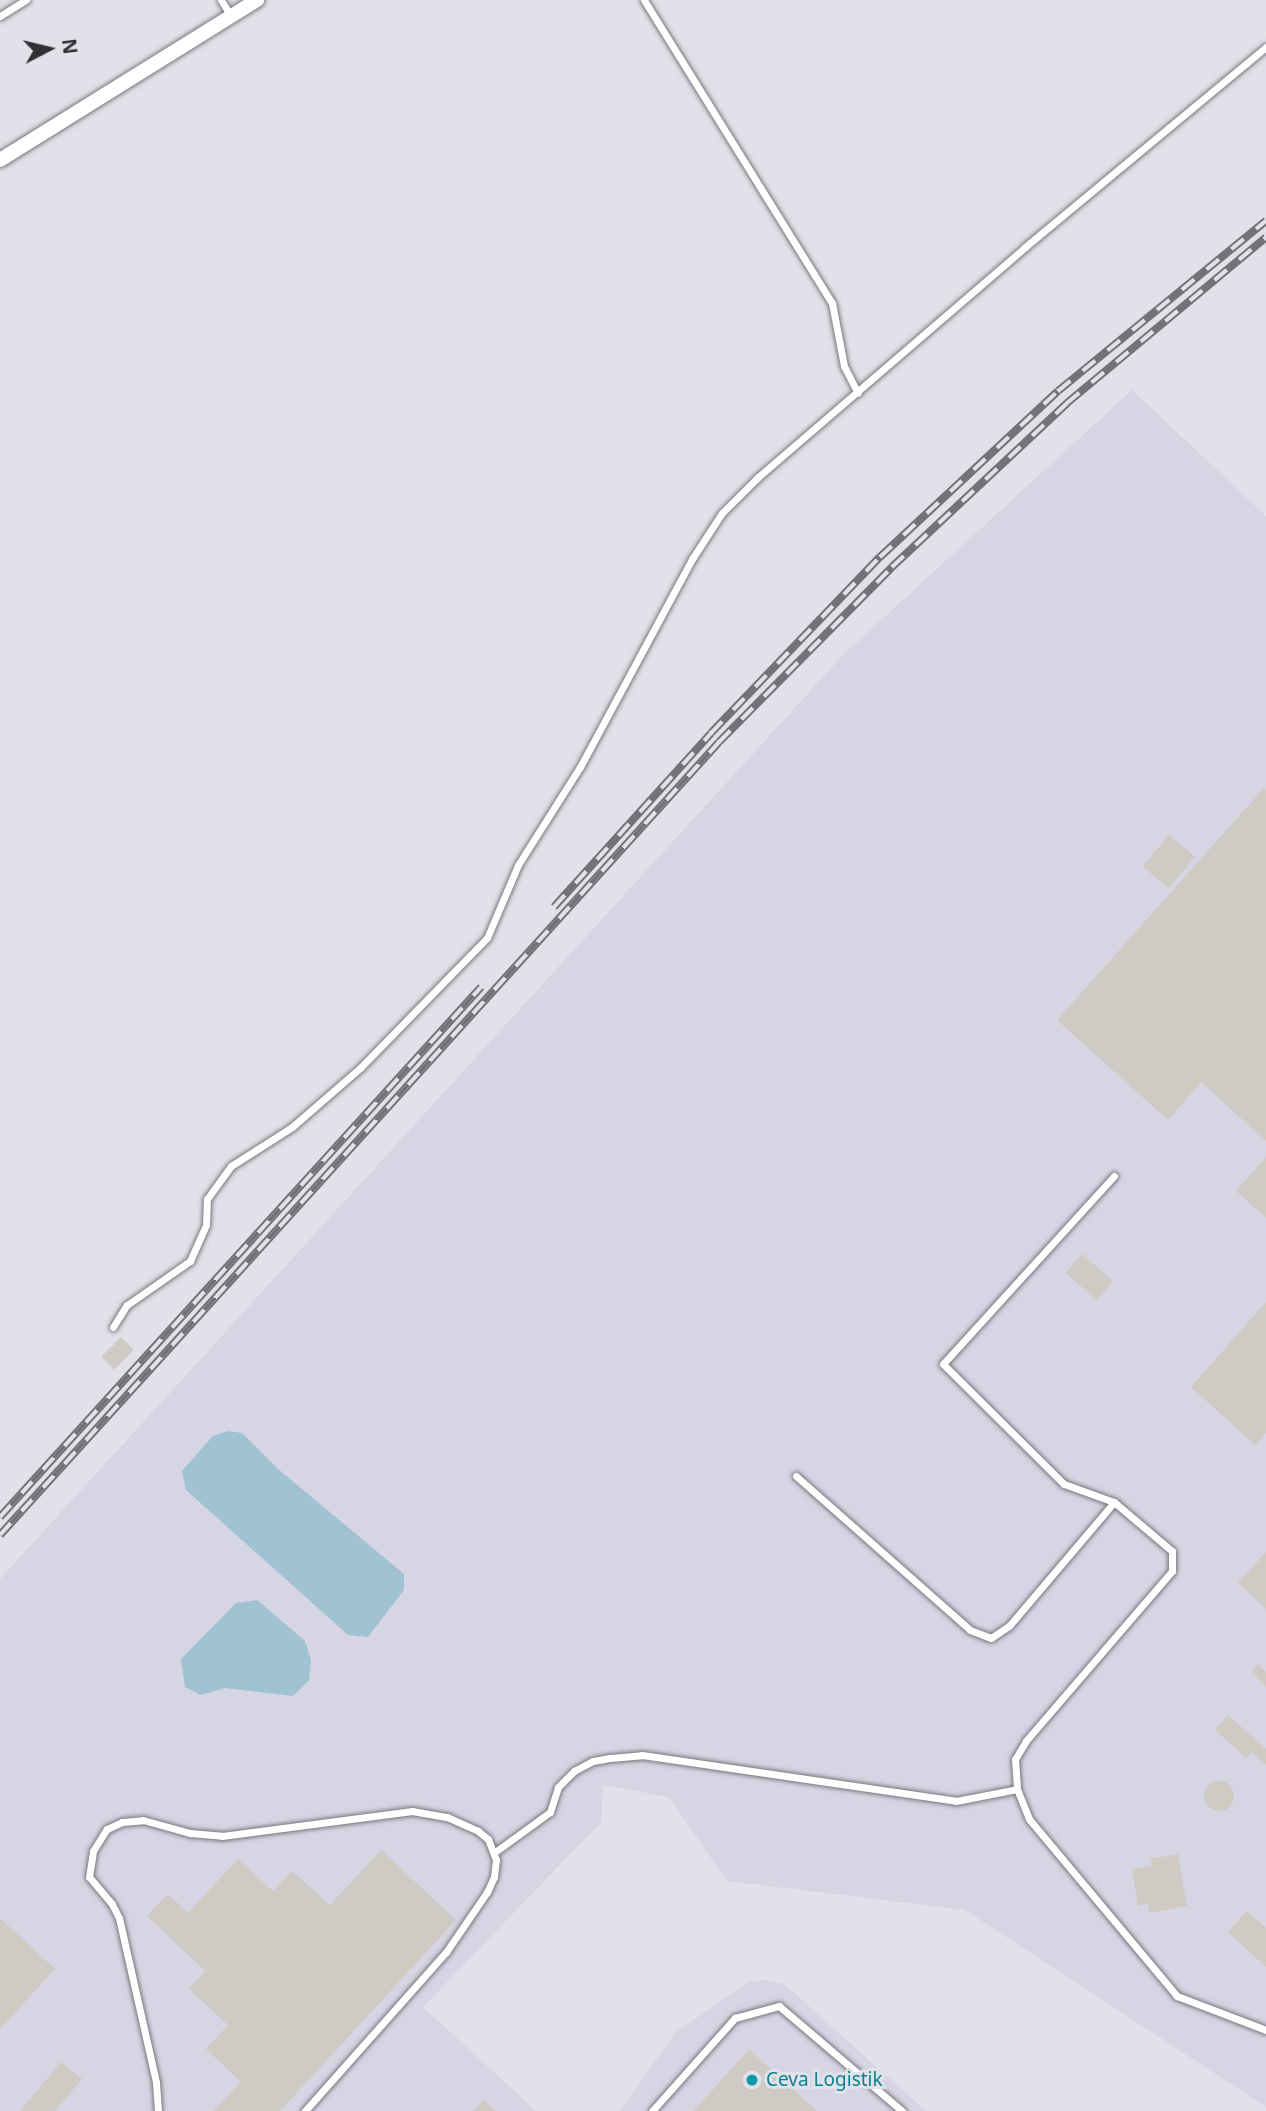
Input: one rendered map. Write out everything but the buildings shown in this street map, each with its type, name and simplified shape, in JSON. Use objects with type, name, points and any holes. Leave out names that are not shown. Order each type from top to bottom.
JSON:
[{"type":"street","points":[[0,160],[257,0]]},
{"type":"lane","points":[[0,16],[26,0]]},
{"type":"lane","points":[[221,0],[231,16]]},
{"type":"lane","points":[[643,0],[832,303],[844,366],[858,393]]},
{"type":"lane","points":[[113,1327],[127,1305],[190,1261],[206,1226],[207,1199],[231,1166],[292,1127],[361,1067],[487,938],[518,865],[580,767],[692,559],[722,513],[758,477],[1025,247],[1266,47]]},
{"type":"lane","points":[[1114,1176],[943,1364],[1064,1484],[1114,1502],[1172,1551],[1172,1571],[1026,1741],[1015,1759],[1017,1789],[1029,1819],[1177,1996],[1266,2030]]},
{"type":"lane","points":[[796,1476],[970,1630],[991,1638],[1009,1626],[1114,1502]]},
{"type":"lane","points":[[495,1852],[550,1812],[558,1787],[574,1771],[593,1761],[642,1755],[956,1801],[1017,1789]]},
{"type":"lane","points":[[158,2111],[156,2082],[119,1918],[112,1904],[92,1883],[88,1871],[96,1843],[107,1829],[122,1822],[143,1820],[190,1833],[222,1836],[412,1811],[447,1817],[478,1831],[488,1839],[495,1852],[492,1883],[460,1933],[305,2111]]},
{"type":"lane","points":[[652,2111],[735,2018],[779,2006],[902,2111]]},
{"type":"shaded area","points":[[1132,390],[1266,516],[1266,2107],[965,1910],[727,1881],[669,1797],[603,1785],[601,1822],[423,2007],[536,2111],[0,2111],[0,1579],[844,654]]},
{"type":"shaded area","points":[[764,1980],[784,1984],[926,2111],[620,2111],[675,2033],[748,1982]]},
{"type":"water","points":[[228,1431],[242,1433],[278,1469],[404,1574],[404,1590],[368,1637],[348,1635],[186,1490],[182,1471],[213,1436]]},
{"type":"water","points":[[257,1600],[305,1641],[311,1660],[309,1680],[293,1696],[225,1688],[201,1695],[185,1687],[181,1659],[236,1603]]},
{"type":"railway","points":[[554,907],[711,733],[880,557],[1058,391],[1266,221]]},
{"type":"railway","points":[[0,1535],[719,742],[892,567],[1067,403],[1266,237]]},
{"type":"railway","points":[[0,1517],[481,987]]},
{"type":"place","name":"Ceva Logistik","points":[[752,2080]]}]
